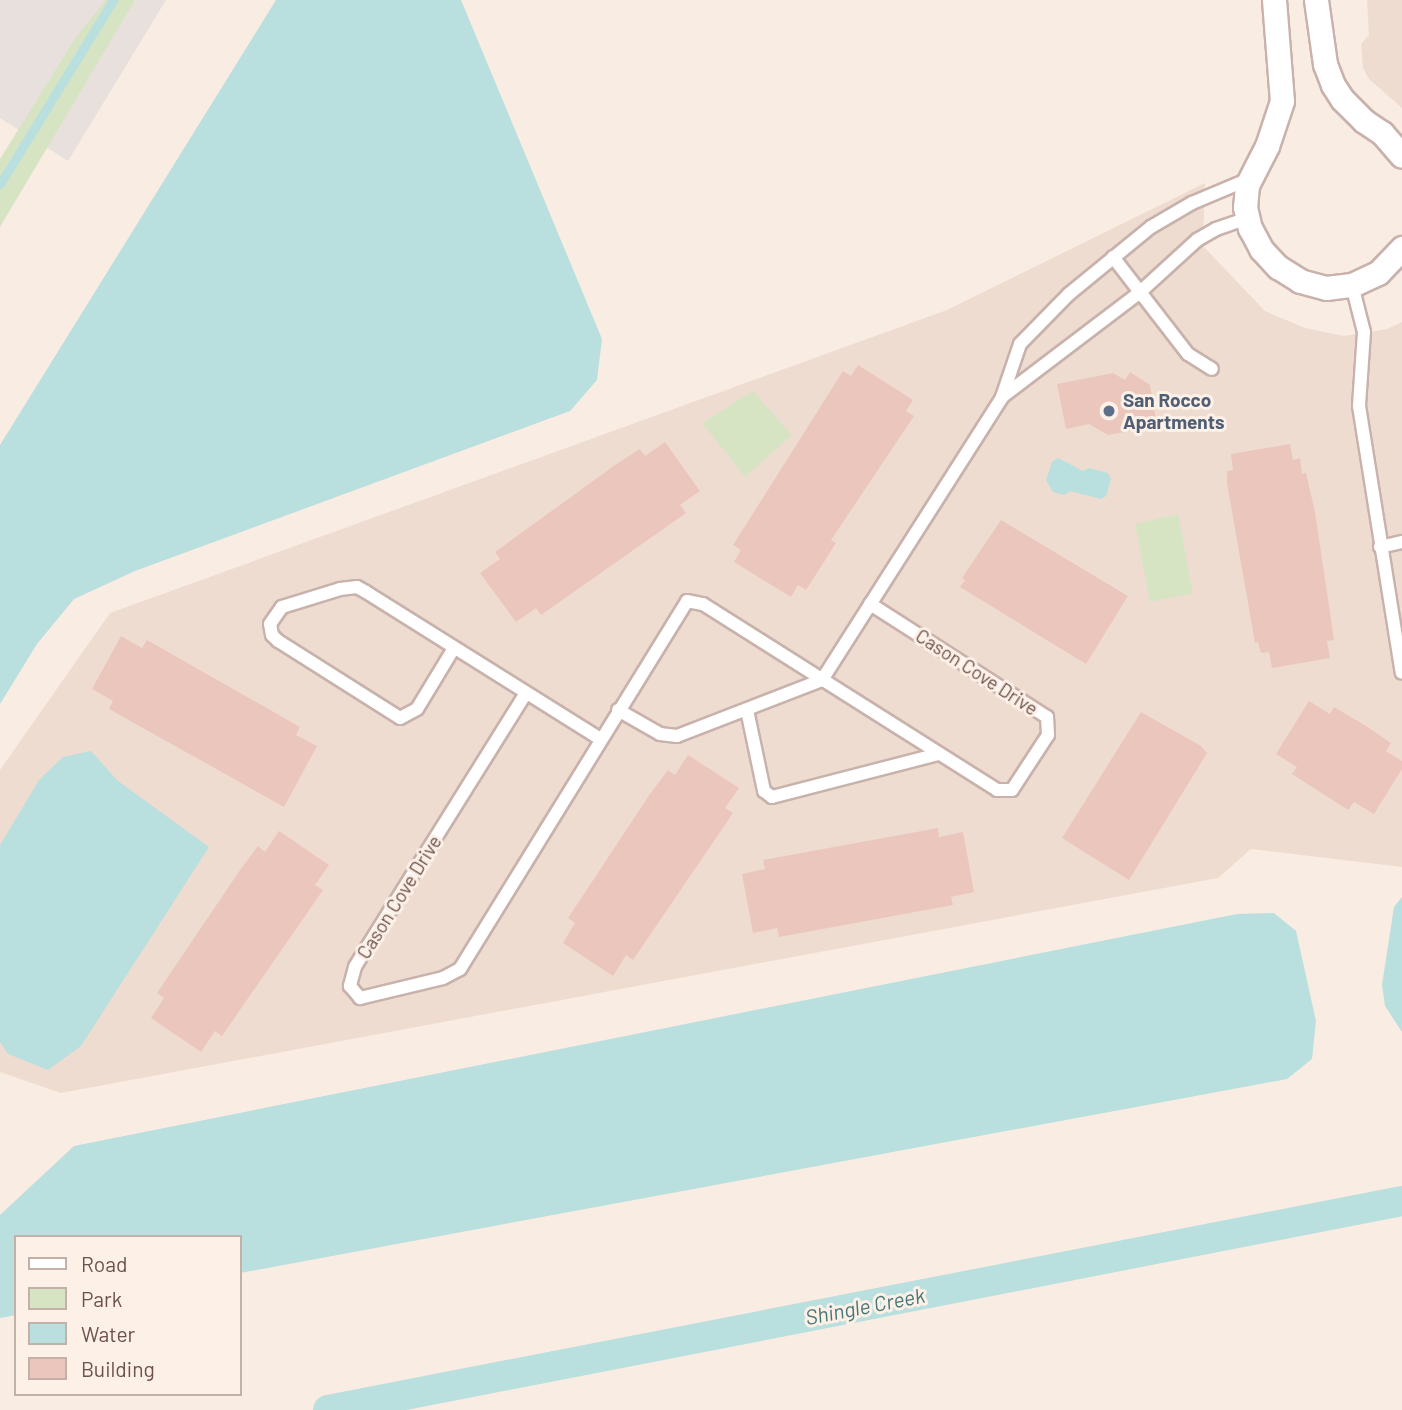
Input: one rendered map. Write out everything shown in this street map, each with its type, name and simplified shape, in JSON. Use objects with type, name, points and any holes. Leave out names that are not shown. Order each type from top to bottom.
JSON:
[{"type":"street","points":[[1274,0],[1282,101],[1267,146],[1250,179],[1245,206],[1261,248],[1300,281],[1326,288],[1352,285],[1378,273],[1402,248]]},
{"type":"street","points":[[1316,0],[1325,64],[1333,85],[1342,99],[1364,121],[1382,133],[1402,156]]},
{"type":"lane","points":[[618,710],[660,734],[672,736],[822,681],[1002,397],[1020,344],[1113,257],[1151,227],[1192,202],[1250,179]]},
{"type":"lane","points":[[1002,397],[1139,293],[1197,240],[1216,229],[1248,218]]},
{"type":"lane","points":[[1113,257],[1188,354],[1212,369]]},
{"type":"lane","points":[[1352,285],[1364,332],[1359,406],[1402,673]]},
{"type":"lane","points":[[1380,547],[1402,542]]},
{"type":"lane","points":[[454,648],[416,709],[400,718],[278,641],[272,635],[270,624],[282,607],[340,589],[357,587],[600,739]]},
{"type":"lane","name":"Cason Cove Drive","points":[[527,693],[355,967],[350,986],[356,995],[364,998],[457,973],[681,607],[692,600],[704,604],[997,790],[1008,792],[1016,786],[1048,735],[1049,722],[1043,714],[870,604]]},
{"type":"lane","points":[[747,710],[764,791],[768,796],[938,754]]},
{"type":"shaded area","points":[[0,0],[166,0],[68,161],[0,118]]},
{"type":"shaded area","points":[[1367,0],[1402,0],[1402,108],[1369,79],[1363,68],[1361,44],[1369,35]]},
{"type":"shaded area","name":"San Rocco Apartments","points":[[1205,183],[1203,246],[1265,311],[1305,328],[1344,336],[1387,329],[1402,322],[1402,867],[1251,849],[1218,878],[61,1093],[0,1072],[0,770],[110,613],[947,310]]},
{"type":"green space","points":[[106,0],[135,0],[0,227],[0,159],[76,37]]},
{"type":"green space","points":[[753,391],[792,435],[745,477],[702,423]]},
{"type":"green space","points":[[1178,514],[1193,593],[1150,602],[1135,524]]},
{"type":"water","points":[[276,0],[461,0],[602,339],[597,380],[570,411],[135,571],[74,599],[37,644],[0,704],[0,445]]},
{"type":"water","points":[[1058,458],[1083,471],[1089,468],[1108,473],[1111,479],[1106,496],[1101,499],[1070,491],[1065,495],[1053,492],[1046,480],[1052,462]]},
{"type":"water","points":[[91,751],[118,781],[209,847],[81,1046],[48,1070],[8,1054],[0,1042],[0,845],[39,780],[63,757]]},
{"type":"water","points":[[1402,897],[1402,1032],[1385,1006],[1382,985],[1394,907]]},
{"type":"water","points":[[1274,913],[1296,931],[1316,1021],[1312,1059],[1287,1079],[242,1273],[242,1235],[14,1235],[14,1315],[0,1318],[0,1215],[74,1146],[1237,914]]},
{"type":"building","points":[[858,365],[913,400],[906,411],[914,416],[831,540],[836,543],[806,590],[798,585],[791,597],[734,562],[741,550],[733,545],[843,371],[851,376]]},
{"type":"building","name":"San Rocco Apartments","points":[[1130,372],[1150,385],[1157,426],[1108,435],[1089,424],[1066,429],[1057,384],[1113,373],[1125,380]]},
{"type":"building","points":[[665,442],[700,491],[680,505],[686,513],[541,615],[536,608],[516,622],[480,573],[500,559],[495,552],[615,465],[640,449],[645,456]]},
{"type":"building","points":[[1290,444],[1293,460],[1300,458],[1302,474],[1306,473],[1315,512],[1334,640],[1327,641],[1330,658],[1272,668],[1269,652],[1261,653],[1258,642],[1255,643],[1227,471],[1233,470],[1231,454]]},
{"type":"building","points":[[1001,520],[1128,596],[1086,664],[960,587],[965,580],[962,578]]},
{"type":"building","points":[[121,636],[142,648],[147,640],[300,727],[296,735],[317,746],[284,807],[109,709],[113,701],[92,689]]},
{"type":"building","points":[[1309,701],[1330,714],[1334,707],[1366,726],[1391,743],[1386,751],[1402,761],[1402,769],[1374,814],[1354,802],[1348,810],[1292,774],[1297,767],[1276,754]]},
{"type":"building","points":[[1141,712],[1201,746],[1207,753],[1129,880],[1062,838]]},
{"type":"building","points":[[688,755],[739,788],[725,808],[733,813],[633,960],[626,955],[613,976],[563,943],[575,923],[568,918],[650,794],[668,770],[675,775]]},
{"type":"building","points":[[938,828],[939,837],[963,832],[974,892],[951,897],[953,905],[779,937],[777,928],[753,933],[742,874],[765,869],[763,860]]},
{"type":"building","points":[[279,831],[329,865],[315,885],[323,890],[222,1036],[215,1031],[201,1052],[151,1018],[164,998],[157,993],[258,846],[265,852]]},
{"type":"waterway","points":[[0,184],[113,0]]},
{"type":"waterway","name":"Shingle Creek","points":[[328,1410],[1402,1201]]},
{"type":"place","name":"San Rocco Apartments","points":[[1109,411]]}]
